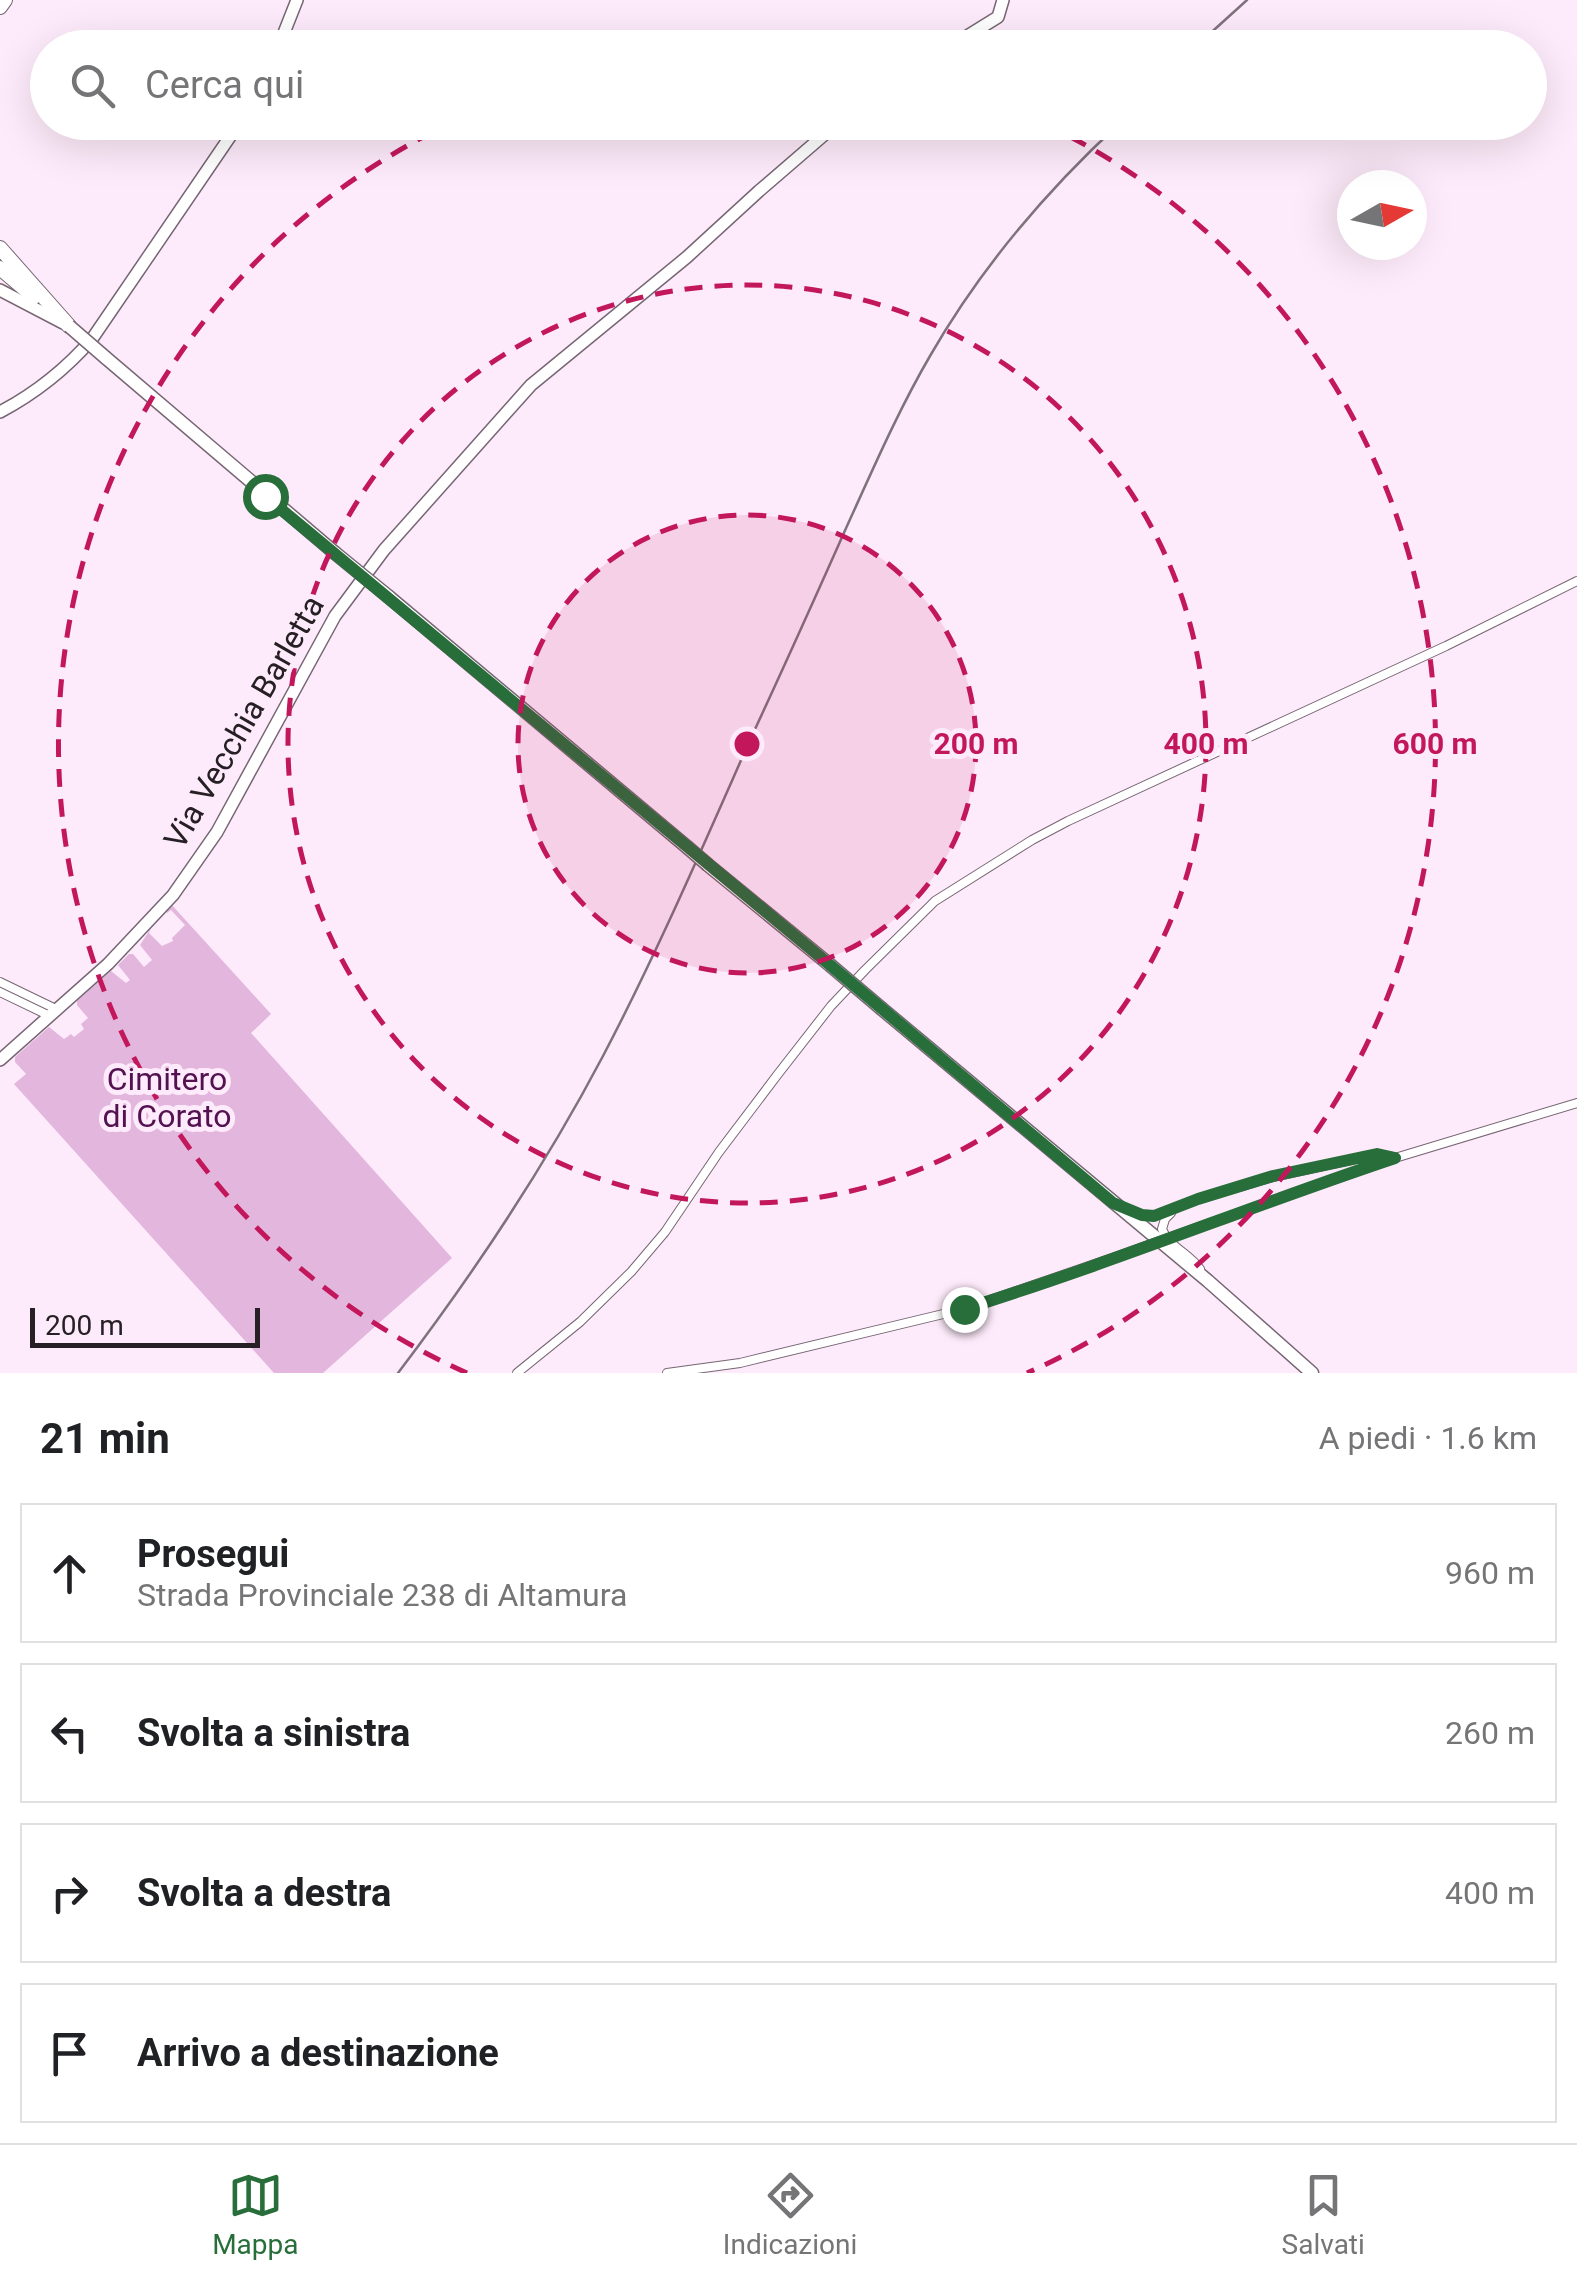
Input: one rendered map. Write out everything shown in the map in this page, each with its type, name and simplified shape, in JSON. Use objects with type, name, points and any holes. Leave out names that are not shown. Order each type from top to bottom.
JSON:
[{"type":"highway","points":[[0,6],[4,0]]},
{"type":"highway","points":[[0,248],[69,326]]},
{"type":"highway","points":[[0,268],[69,326]]},
{"type":"main road","points":[[69,326],[335,554],[1208,1281],[1312,1373]]},
{"type":"street","points":[[285,30],[297,0]]},
{"type":"street","points":[[978,30],[998,18],[1003,0]]},
{"type":"street","points":[[0,412],[47,383],[92,340],[228,140]]},
{"type":"street","name":"Via Vecchia Barletta","points":[[0,1060],[129,942],[173,894],[233,804],[335,616],[384,550],[531,384],[687,257],[818,140]]},
{"type":"street","points":[[0,290],[69,326]]},
{"type":"street","points":[[517,1373],[580,1322],[631,1272],[665,1232],[719,1152],[831,1006],[935,901],[1068,820],[1577,581]]},
{"type":"street","points":[[0,987],[54,1013]]},
{"type":"street","points":[[667,1373],[740,1362],[964,1309],[1395,1158],[1577,1103]]},
{"type":"street","points":[[1113,1203],[1154,1216],[1273,1176],[1377,1154],[1395,1158]]},
{"type":"street","points":[[1174,1210],[1165,1219],[1164,1236],[1194,1260],[1208,1281]]},
{"type":"green space","name":"Cimitero di Corato","points":[[170,903],[271,1014],[251,1033],[452,1258],[323,1373],[274,1373],[14,1084],[26,1074],[15,1057],[49,1027],[64,1039],[84,1029],[81,1024],[88,1018],[77,1001],[111,971],[126,983],[130,980],[118,965],[129,954],[144,967],[152,960],[140,945],[151,928],[149,933],[162,946],[173,941],[185,925],[171,910],[167,913]]},
{"type":"railway","points":[[1214,30],[1247,0]]},
{"type":"railway","points":[[398,1373],[507,1219],[603,1056],[679,899],[886,440],[930,356],[1016,232],[1103,140]]},
{"type":"route","points":[[265,496],[1113,1203],[1154,1216],[1273,1176],[1377,1154],[1395,1158],[964,1309]]}]
